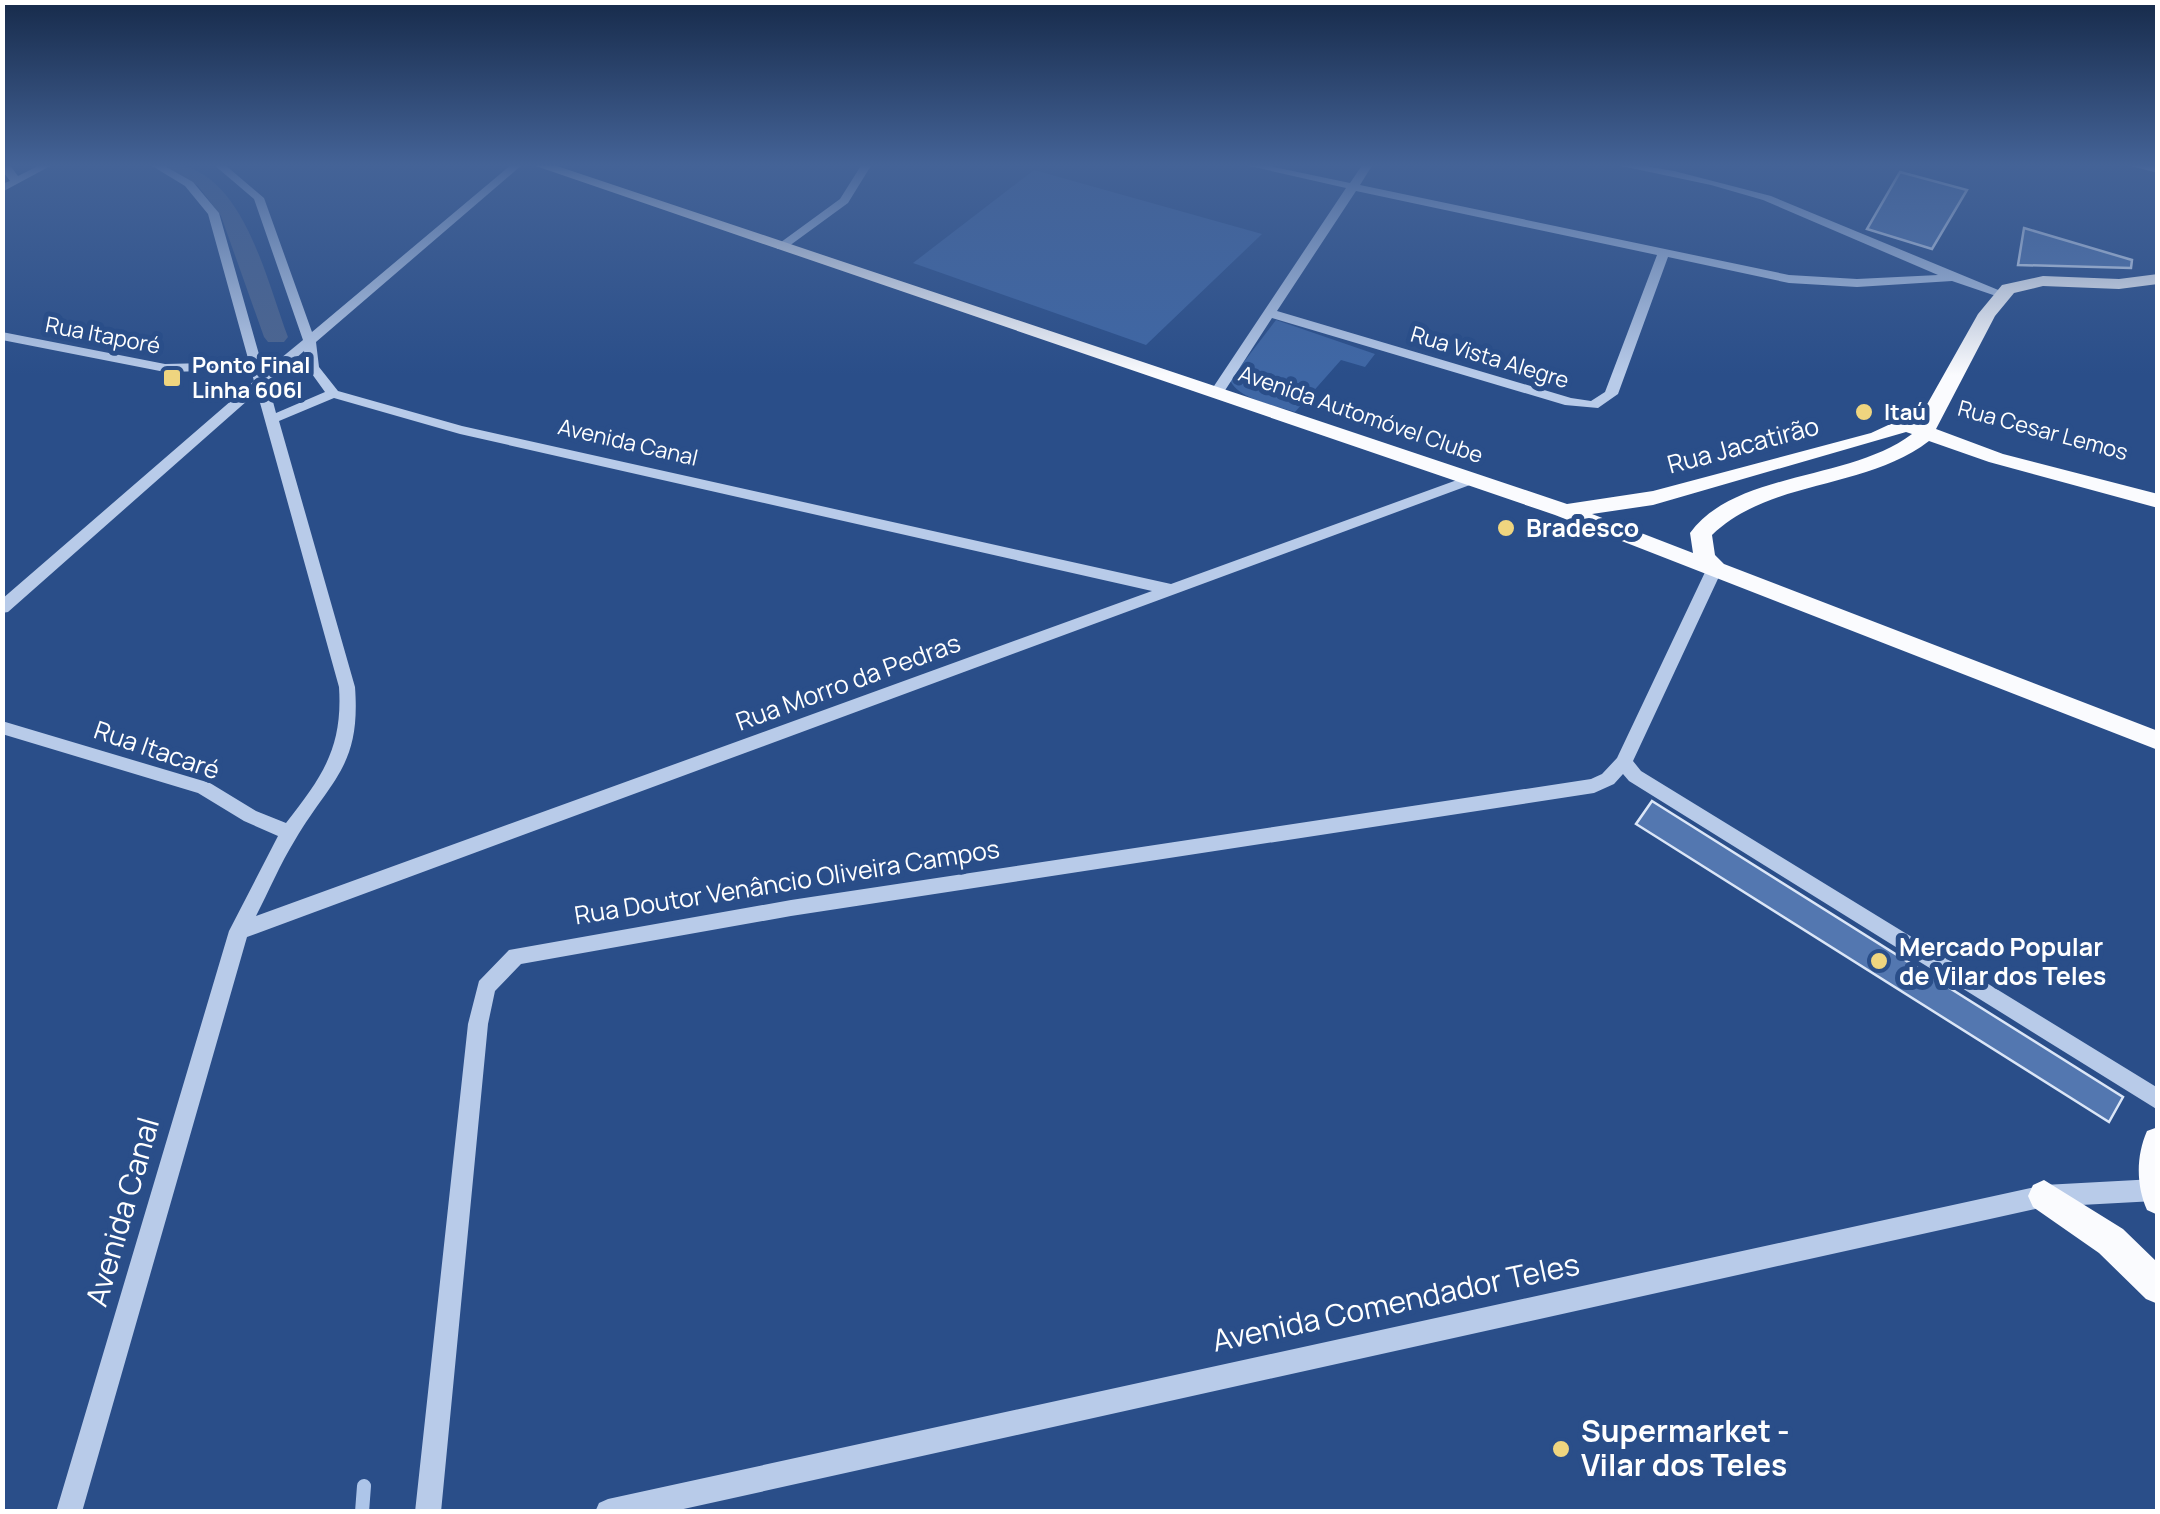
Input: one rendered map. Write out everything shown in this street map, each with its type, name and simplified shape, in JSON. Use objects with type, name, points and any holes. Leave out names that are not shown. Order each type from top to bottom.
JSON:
[{"type":"main road","name":"Avenida Automóvel Clube","points":[[744,235],[1562,510],[2158,741]]},
{"type":"main road","points":[[1715,568],[1705,557],[1700,533],[1706,524],[1724,512],[1884,459],[1923,423],[2002,294],[2034,282],[2120,284],[2158,280]]},
{"type":"main road","points":[[2120,284],[2158,290]]},
{"type":"main road","name":"Rua Cesar Lemos","points":[[1923,423],[2158,487]]},
{"type":"main road","name":"Rua Cesar Lemos","points":[[1923,423],[1996,458],[2158,501]]},
{"type":"main road","name":"Rua Jacatirão","points":[[1562,510],[1615,505],[1688,488],[1923,423]]},
{"type":"main road","points":[[1688,488],[1724,512]]},
{"type":"main road","name":"Avenida Comendador Teles","points":[[2157,1193],[2158,1142]]},
{"type":"main road","points":[[2044,1196],[2111,1241],[2158,1286]]},
{"type":"street","points":[[219,235],[255,366],[265,378],[277,418],[347,687],[351,718],[345,748],[331,777],[290,833],[239,930]]},
{"type":"street","points":[[270,235],[304,345],[313,367],[333,394],[277,418]]},
{"type":"street","points":[[2,608],[434,235]]},
{"type":"street","points":[[780,247],[799,235]]},
{"type":"street","points":[[1217,392],[1321,235]]},
{"type":"street","points":[[1571,235],[1812,282],[1948,278]]},
{"type":"street","points":[[1850,235],[1948,278],[2002,294]]},
{"type":"street","name":"Rua Vista Alegre","points":[[1270,313],[1570,402],[1593,405],[1610,394],[1663,255]]},
{"type":"street","name":"Rua Itaporé","points":[[2,336],[166,368],[255,366]]},
{"type":"street","name":"Avenida Canal","points":[[333,394],[442,426],[1174,590]]},
{"type":"street","name":"Rua Morro da Pedras","points":[[239,930],[1474,479]]},
{"type":"street","points":[[1715,568],[1624,762],[1635,776],[2158,1100]]},
{"type":"street","name":"Rua Itacaré","points":[[2,726],[204,788],[250,816],[290,833]]},
{"type":"street","name":"Rua Doutor Venâncio Oliveira Campos","points":[[428,1512],[478,1024],[486,988],[516,956],[773,911],[1556,794],[1602,782],[1624,762]]},
{"type":"street","name":"Avenida Canal","points":[[69,1512],[239,930]]},
{"type":"street","name":"Avenida Comendador Teles","points":[[608,1512],[2044,1196],[2157,1193]]},
{"type":"shaded area","points":[[950,235],[1261,235],[1146,345],[913,263]]},
{"type":"shaded area","points":[[1276,320],[1375,354],[1365,367],[1341,360],[1295,412],[1258,401],[1230,380]]},
{"type":"building","points":[[1885,235],[1941,235],[1932,249]]},
{"type":"building","points":[[2023,235],[2046,235],[2132,260],[2131,268],[2018,265]]},
{"type":"building","name":"Mercado Popular de Vilar dos Teles","points":[[1652,801],[2123,1097],[2109,1122],[1636,824]]},
{"type":"waterway","points":[[238,235],[276,337]]},
{"type":"waterway","points":[[362,1512],[364,1486]]},
{"type":"place","name":"Ponto Final Linha 606I","points":[[172,378]]},
{"type":"place","name":"Itaú","points":[[1864,412]]},
{"type":"place","name":"Bradesco","points":[[1506,528]]},
{"type":"place","name":"Mercado Popular de Vilar dos Teles","points":[[1879,961]]},
{"type":"place","name":"Supermarket - Vilar dos Teles","points":[[1561,1449]]}]
